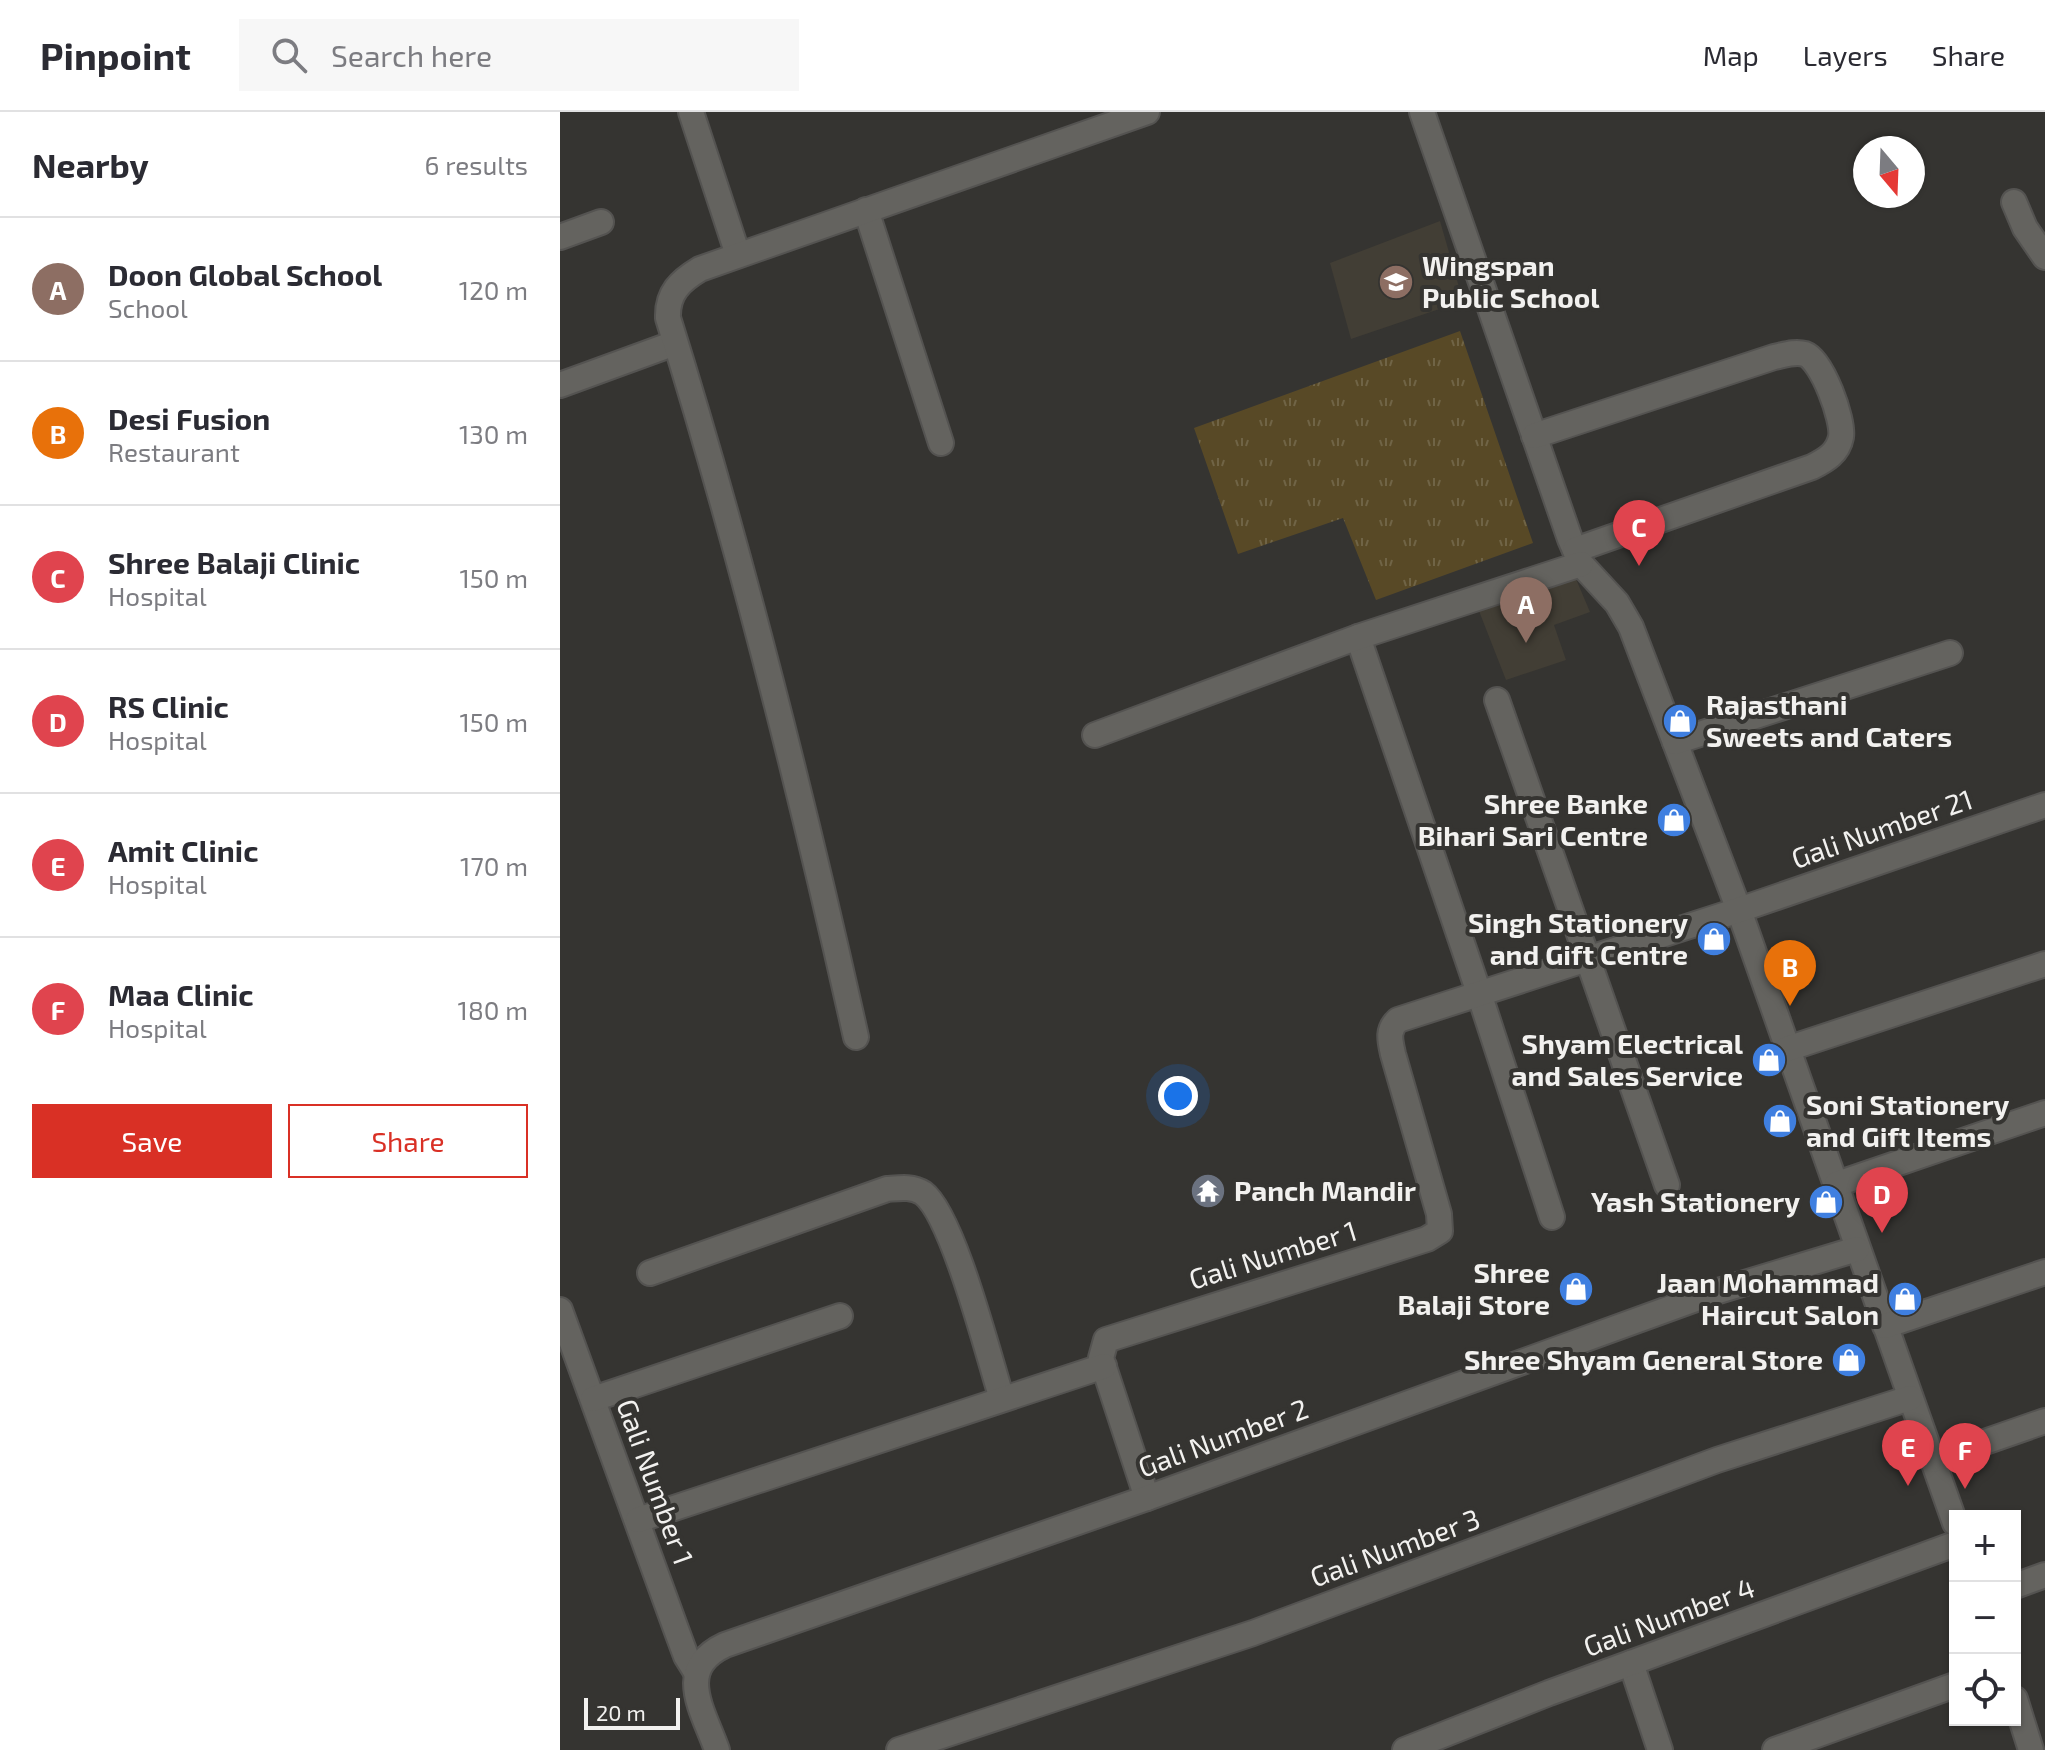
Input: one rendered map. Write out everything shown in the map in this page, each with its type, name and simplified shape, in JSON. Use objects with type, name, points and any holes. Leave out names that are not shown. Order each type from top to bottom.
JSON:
[{"type":"street","points":[[691,112],[738,255]]},
{"type":"street","points":[[856,1037],[808,821],[762,644],[668,318],[667,305],[673,290],[700,269],[1120,117],[1147,112]]},
{"type":"street","points":[[1422,112],[1578,557],[1624,614],[1739,910],[1950,1510]]},
{"type":"street","points":[[2014,202],[2025,228],[2045,257]]},
{"type":"street","points":[[866,210],[941,443]]},
{"type":"street","points":[[560,237],[601,222]]},
{"type":"street","points":[[560,385],[675,343]]},
{"type":"street","points":[[1095,735],[1812,467],[1827,459],[1836,449],[1841,426],[1821,369],[1814,359],[1803,353],[1774,357],[1534,436]]},
{"type":"street","points":[[1358,637],[1552,1217]]},
{"type":"street","points":[[1675,742],[1950,653]]},
{"type":"street","points":[[1497,700],[1667,1185]]},
{"type":"street","name":"Gali Number 21","points":[[1739,910],[2045,805]]},
{"type":"street","name":"Gali Number 1","points":[[1104,1366],[1101,1358],[1103,1346],[1106,1340],[1118,1334],[1400,1248],[1435,1236],[1440,1231],[1439,1214],[1393,1054],[1390,1033],[1398,1020],[1739,910]]},
{"type":"street","points":[[1787,1049],[2045,964]]},
{"type":"street","points":[[1837,1184],[2045,1113]]},
{"type":"street","points":[[650,1273],[887,1189],[908,1187],[923,1193],[938,1211],[952,1240],[1002,1399]]},
{"type":"street","name":"Gali Number 2","points":[[696,1672],[705,1656],[725,1645],[1147,1498],[1715,1292],[1857,1249]]},
{"type":"street","points":[[1885,1326],[2045,1272]]},
{"type":"street","name":"Gali Number 1","points":[[560,1310],[686,1656],[696,1672]]},
{"type":"street","points":[[593,1399],[840,1316]]},
{"type":"street","points":[[638,1520],[1104,1366],[1147,1498]]},
{"type":"street","name":"Gali Number 3","points":[[899,1750],[1253,1633],[1717,1460],[1910,1398]]},
{"type":"street","points":[[1933,1460],[2045,1421]]},
{"type":"street","name":"Gali Number 4","points":[[1405,1750],[1949,1546]]},
{"type":"street","points":[[2021,1584],[2045,1575]]},
{"type":"street","points":[[1631,1663],[1660,1750]]},
{"type":"street","points":[[696,1672],[699,1699],[717,1750]]},
{"type":"street","points":[[1775,1750],[1949,1687]]},
{"type":"street","points":[[2021,1715],[2033,1748]]},
{"type":"shaded area","name":"Wingspan Public School","points":[[1440,221],[1463,301],[1351,339],[1330,263]]},
{"type":"shaded area","points":[[1576,579],[1590,612],[1554,625],[1566,660],[1506,680],[1479,611]]},
{"type":"green space","points":[[1460,331],[1533,543],[1376,600],[1343,518],[1238,554],[1194,428]]},
{"type":"place","name":"Wingspan Public School","points":[[1396,282]]},
{"type":"place","name":"Shree Balaji Clinic","points":[[1639,566]]},
{"type":"place","name":"Doon Global School","points":[[1526,643]]},
{"type":"place","name":"Rajasthani Sweets and Caters","points":[[1680,721]]},
{"type":"place","name":"Shree Banke Bihari Sari Centre","points":[[1674,820]]},
{"type":"place","name":"Singh Stationery and Gift Centre","points":[[1714,939]]},
{"type":"place","name":"Desi Fusion","points":[[1790,1006]]},
{"type":"place","name":"Shyam Electrical and Sales Service","points":[[1769,1060]]},
{"type":"place","name":"Soni Stationery and Gift Items","points":[[1780,1121]]},
{"type":"place","name":"Panch Mandir","points":[[1208,1191]]},
{"type":"place","name":"Yash Stationery","points":[[1826,1202]]},
{"type":"place","name":"RS Clinic","points":[[1882,1233]]},
{"type":"place","name":"Shree Balaji Store","points":[[1576,1289]]},
{"type":"place","name":"Jaan Mohammad Haircut Salon","points":[[1905,1299]]},
{"type":"place","name":"Shree Shyam General Store","points":[[1849,1360]]},
{"type":"place","name":"Amit Clinic","points":[[1908,1486]]},
{"type":"place","name":"Maa Clinic","points":[[1965,1489]]}]
